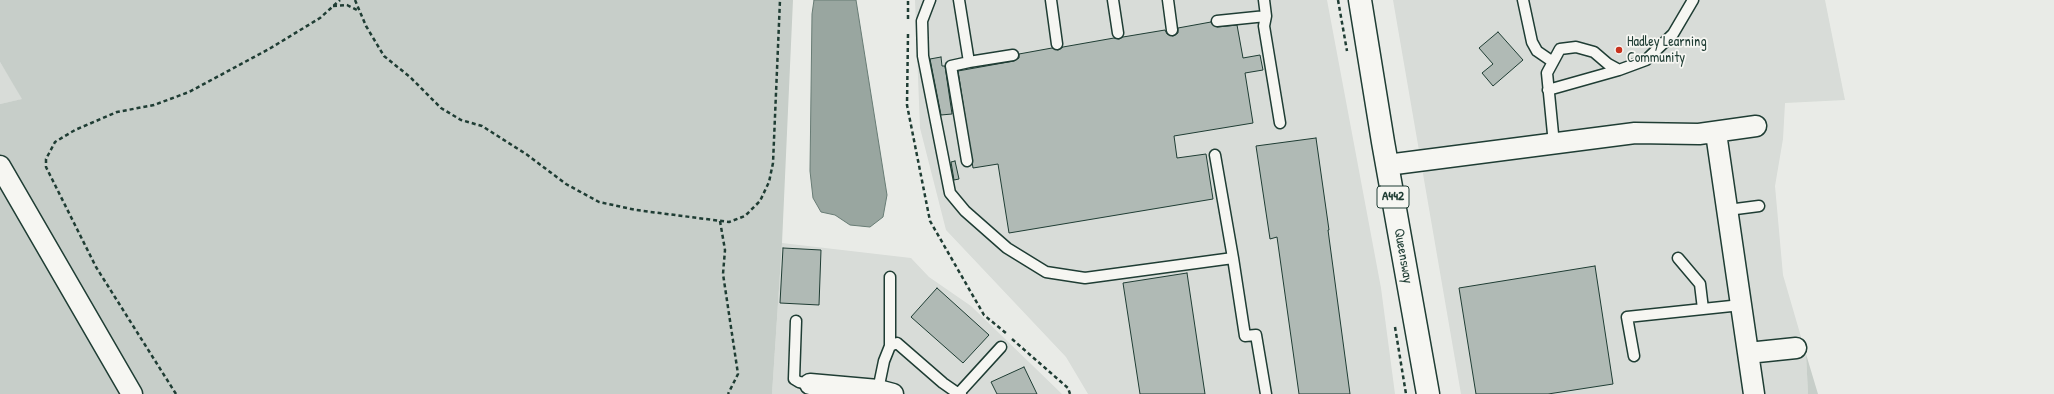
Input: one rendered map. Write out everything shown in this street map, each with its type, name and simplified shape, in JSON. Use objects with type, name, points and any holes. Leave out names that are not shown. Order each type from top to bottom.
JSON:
[{"type":"main road","name":"Queensway","points":[[1360,0],[1387,165],[1428,394]]},
{"type":"street","points":[[1387,165],[1635,134],[1685,135],[1716,133],[1756,126]]},
{"type":"street","points":[[1716,133],[1754,394]]},
{"type":"street","points":[[0,166],[132,394]]},
{"type":"street","points":[[1748,353],[1796,348]]},
{"type":"street","points":[[810,384],[886,392]]},
{"type":"lane","points":[[930,0],[922,21],[923,56],[950,193],[965,211],[1007,248],[1046,272],[1085,278],[1233,258]]},
{"type":"lane","points":[[959,0],[969,62]]},
{"type":"lane","points":[[1051,0],[1057,44]]},
{"type":"lane","points":[[1113,0],[1118,33]]},
{"type":"lane","points":[[1168,0],[1172,30]]},
{"type":"lane","points":[[1264,0],[1266,16],[1264,26],[1280,123]]},
{"type":"lane","points":[[1523,0],[1532,42],[1537,50],[1553,62]]},
{"type":"lane","points":[[1548,90],[1619,70],[1646,60],[1673,34],[1693,0]]},
{"type":"lane","points":[[1217,21],[1266,16]]},
{"type":"lane","points":[[1554,144],[1547,73],[1560,50],[1576,47],[1594,52],[1608,64],[1619,70]]},
{"type":"lane","points":[[967,162],[951,66],[1013,55]]},
{"type":"lane","points":[[1215,155],[1245,336],[1256,335],[1266,394]]},
{"type":"lane","points":[[1728,210],[1759,206]]},
{"type":"lane","points":[[1678,258],[1700,284],[1703,309]]},
{"type":"lane","points":[[886,392],[884,361],[890,346],[890,276]]},
{"type":"lane","points":[[1634,356],[1627,317],[1741,305]]},
{"type":"lane","points":[[796,321],[794,379],[799,382],[810,384]]},
{"type":"lane","points":[[890,346],[897,343],[943,383],[960,394],[1001,347]]},
{"type":"path","points":[[176,394],[96,267],[46,167],[46,159],[55,142],[75,130],[117,112],[154,105],[189,92],[269,49],[320,18],[340,0]]},
{"type":"path","points":[[355,0],[359,12],[384,56],[410,77],[441,108],[461,120],[482,126],[526,154],[566,184],[599,202],[636,210],[729,222],[745,216],[760,201],[769,182],[773,163],[780,0]]},
{"type":"path","points":[[333,6],[347,5],[359,12]]},
{"type":"path","points":[[720,221],[725,250],[723,274],[738,374],[728,394]]},
{"type":"shaded area","points":[[0,0],[793,0],[782,243],[772,394],[0,394],[0,104],[22,99],[0,62]]},
{"type":"shaded area","points":[[814,0],[856,0],[887,195],[883,217],[870,227],[850,225],[835,215],[821,212],[813,198],[810,171],[812,14]]},
{"type":"shaded area","points":[[915,0],[1327,0],[1381,288],[1395,394],[1088,394],[1066,357],[946,230],[920,128]]},
{"type":"shaded area","points":[[1393,0],[1825,0],[1845,100],[1785,103],[1783,139],[1775,186],[1783,275],[1806,354],[1808,394],[1461,394]]},
{"type":"shaded area","points":[[0,62],[23,99],[0,104]]},
{"type":"shaded area","points":[[782,243],[911,258],[929,277],[971,306],[1062,394],[772,394]]},
{"type":"shaded area","points":[[1806,354],[1818,394],[1808,394]]},
{"type":"building","points":[[1211,22],[1217,27],[1237,25],[1243,58],[1260,55],[1263,70],[1245,73],[1253,123],[1174,136],[1177,158],[1206,154],[1213,199],[1009,233],[998,164],[973,168],[958,71],[1014,61],[1019,58],[1019,54],[1052,48],[1058,50],[1063,47],[1114,38],[1119,39],[1165,30],[1167,34],[1173,36],[1178,33],[1178,28]]},
{"type":"building","points":[[1498,32],[1523,60],[1493,86],[1482,73],[1493,64],[1479,48]]},
{"type":"building","points":[[941,57],[942,66],[945,66],[952,114],[941,115],[930,59]]},
{"type":"building","points":[[1316,138],[1350,394],[1299,394],[1277,237],[1270,239],[1256,146]]},
{"type":"building","points":[[955,161],[959,179],[954,180],[951,162]]},
{"type":"building","points":[[783,248],[821,250],[819,305],[780,303]]},
{"type":"building","points":[[1595,266],[1613,384],[1548,394],[1476,394],[1459,288]]},
{"type":"building","points":[[1187,273],[1205,394],[1140,394],[1123,283]]},
{"type":"building","points":[[937,288],[989,335],[963,363],[911,317]]},
{"type":"building","points":[[1024,367],[1037,394],[997,394],[991,382]]},
{"type":"place","name":"Hadley Learning Community","points":[[1619,50]]}]
